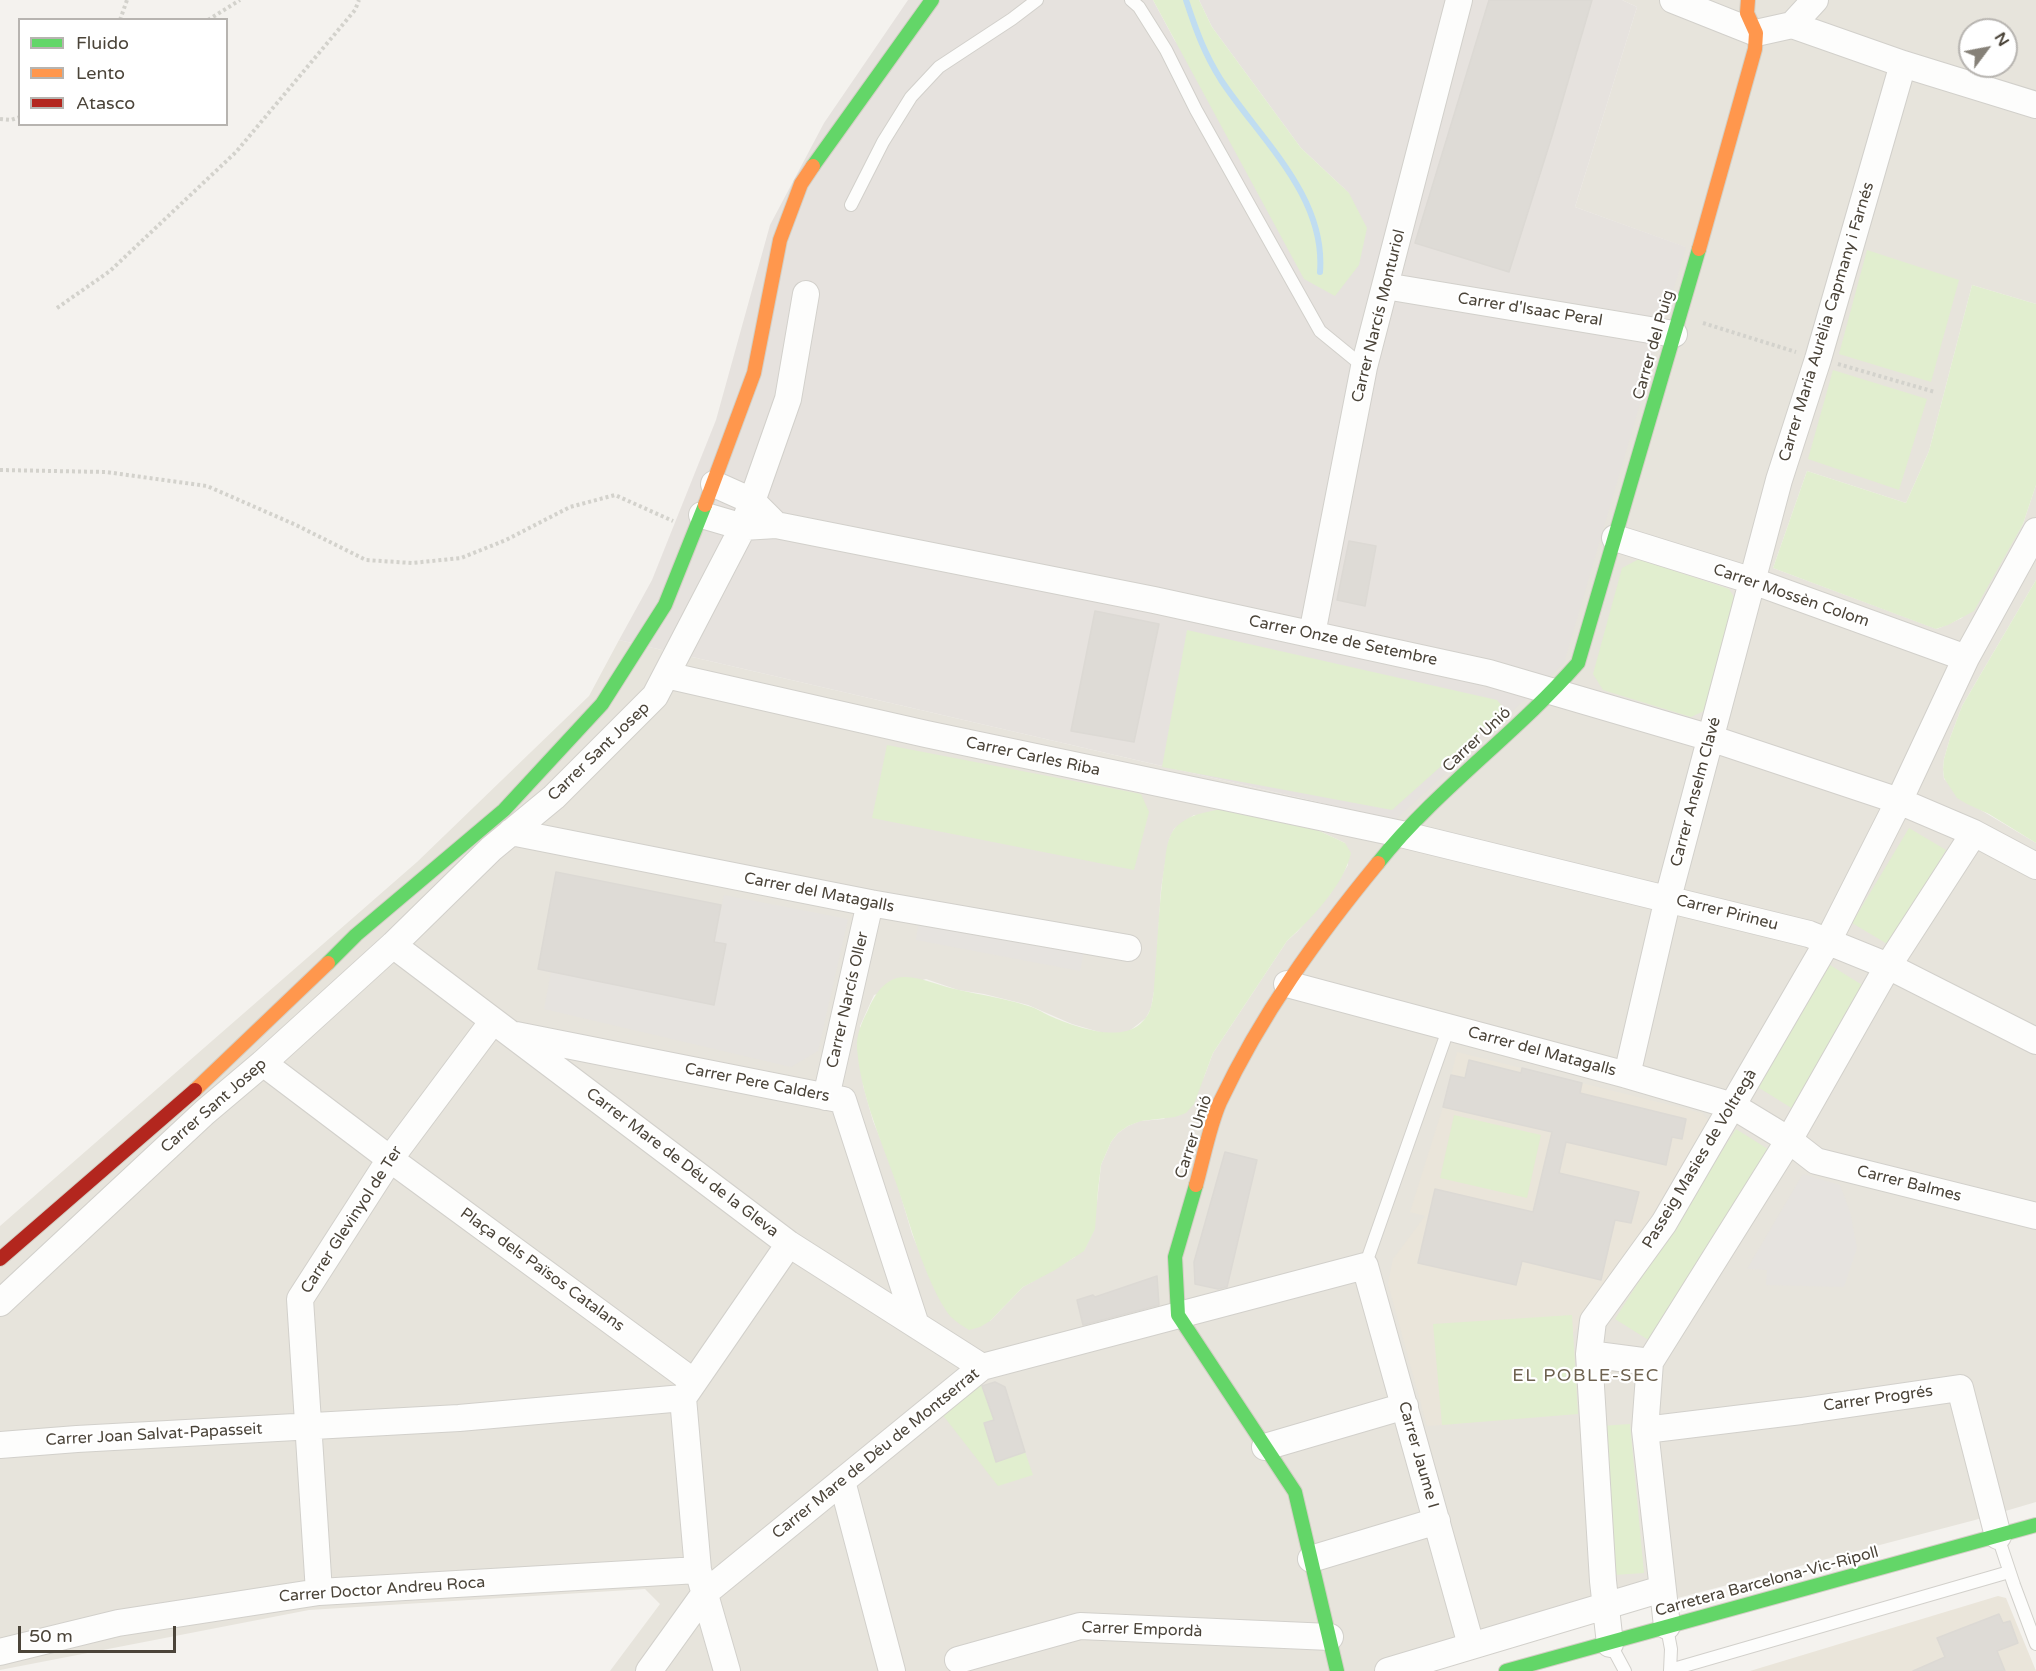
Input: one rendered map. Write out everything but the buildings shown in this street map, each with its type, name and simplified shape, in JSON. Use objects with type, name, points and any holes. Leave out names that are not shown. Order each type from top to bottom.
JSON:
[{"type":"street","points":[[0,1259],[217,1070],[356,935],[504,810],[602,704],[665,605],[714,484],[754,373],[780,240],[801,184],[932,0]]},
{"type":"street","points":[[1440,0],[1456,11]]},
{"type":"street","points":[[1673,0],[1756,33],[1792,25],[1904,64],[2036,105]]},
{"type":"street","name":"Carrer del Puig","points":[[1553,692],[1578,663],[1755,49],[1756,33],[1748,13],[1748,0]]},
{"type":"street","points":[[1792,25],[1815,0]]},
{"type":"street","name":"Carrer Narcís Monturiol","points":[[1312,634],[1364,367],[1456,11]]},
{"type":"street","name":"Carrer Maria Aurèlia Capmany i Farnés","points":[[1753,580],[1779,480],[1818,358],[1904,64]]},
{"type":"street","name":"Carrer d'Isaac Peral","points":[[1385,286],[1674,334]]},
{"type":"street","name":"Carrer Sant Josep","points":[[0,1303],[205,1112],[264,1063],[393,945],[491,849],[554,797],[655,696],[742,527],[752,501],[788,399],[806,294]]},
{"type":"street","points":[[714,484],[752,501],[777,525]]},
{"type":"street","name":"Carrer Onze de Setembre","points":[[699,523],[742,527],[777,525],[1154,600],[1489,673],[1711,738],[1899,801],[1974,832],[2036,866]]},
{"type":"street","name":"Passeig Masies de Voltregà","points":[[1610,1644],[1605,1605],[1589,1354],[1593,1321],[1664,1223],[1828,941],[1899,801],[1966,658],[2036,531]]},
{"type":"street","name":"Carrer Mossèn Colom","points":[[1614,538],[1753,580],[1966,658]]},
{"type":"street","name":"Carrer Anselm Clavé","points":[[1627,1075],[1668,898],[1753,580]]},
{"type":"street","name":"Carrer Carles Riba","points":[[666,675],[926,734],[1401,834]]},
{"type":"street","name":"Carrer Unió","points":[[1178,1315],[1175,1257],[1219,1104],[1271,1007],[1330,921],[1401,834],[1553,692]]},
{"type":"street","name":"Carrer del Matagalls","points":[[511,832],[870,903],[1128,948]]},
{"type":"street","points":[[1667,1626],[1645,1430],[1650,1362],[1789,1140],[1888,966],[1974,832]]},
{"type":"street","name":"Carrer Pirineu","points":[[1401,834],[1809,934],[1888,966],[2036,1041]]},
{"type":"street","name":"Carrer Narcís Oller","points":[[826,1097],[870,903]]},
{"type":"street","name":"Carrer Sant Josep","points":[[217,1070],[242,1059],[307,1005],[380,937],[428,911]]},
{"type":"street","name":"Carrer Mare de Déu de la Gleva","points":[[393,945],[789,1244],[982,1367]]},
{"type":"street","name":"Carrer del Matagalls","points":[[1287,984],[1627,1075],[1733,1106],[1789,1140]]},
{"type":"street","name":"Carrer Pere Calders","points":[[502,1027],[843,1100],[916,1325]]},
{"type":"street","name":"Carrer Glevinyol de Ter","points":[[319,1592],[300,1299],[390,1159],[502,1027]]},
{"type":"street","name":"Plaça dels Països Catalans","points":[[264,1063],[689,1390]]},
{"type":"street","name":"Carrer Balmes","points":[[1789,1140],[1816,1161],[2036,1216]]},
{"type":"street","points":[[727,1671],[701,1582],[689,1390],[789,1244]]},
{"type":"street","name":"Carrer Mare de Déu de Montserrat","points":[[649,1671],[701,1582],[842,1481],[982,1367],[1365,1266]]},
{"type":"street","name":"Carrer Jaume I","points":[[1365,1266],[1471,1645]]},
{"type":"street","points":[[1178,1315],[1294,1492],[1337,1671]]},
{"type":"street","points":[[1589,1354],[1650,1362]]},
{"type":"street","name":"Carrer Progrés","points":[[1645,1430],[1960,1388],[1998,1536]]},
{"type":"street","points":[[308,1426],[459,1419],[689,1390]]},
{"type":"street","points":[[1265,1447],[1404,1406]]},
{"type":"street","name":"Carrer Joan Salvat-Papasseit","points":[[0,1445],[76,1438],[308,1426]]},
{"type":"street","points":[[842,1481],[892,1671]]},
{"type":"street","points":[[1311,1559],[1437,1521]]},
{"type":"street","name":"Carretera Barcelona-Vic-Ripoll","points":[[1506,1671],[2036,1525]]},
{"type":"street","name":"Carrer Doctor Andreu Roca","points":[[0,1652],[118,1623],[319,1592],[701,1582]]},
{"type":"street","points":[[1388,1671],[1662,1589]]},
{"type":"street","name":"Carrer Empordà","points":[[958,1659],[1080,1626],[1330,1637]]},
{"type":"lane","points":[[852,205],[883,142],[911,97],[939,67],[1037,0]]},
{"type":"lane","points":[[1131,0],[1139,7],[1166,50],[1196,110],[1320,331],[1364,367]]},
{"type":"lane","points":[[1365,1266],[1449,1027]]},
{"type":"lane","points":[[1998,1536],[2036,1644]]},
{"type":"lane","points":[[1667,1626],[1671,1649],[1670,1671],[2009,1572]]},
{"type":"lane","points":[[1610,1644],[1625,1671]]},
{"type":"path","points":[[121,18],[127,0]]},
{"type":"path","points":[[211,18],[240,0]]},
{"type":"path","points":[[57,308],[110,270],[236,152],[355,10],[358,0]]},
{"type":"path","points":[[0,119],[11,120],[18,118]]},
{"type":"path","points":[[0,470],[106,472],[207,486],[296,525],[366,560],[412,563],[461,558],[506,540],[570,507],[615,495],[699,523]]},
{"type":"shaded area","points":[[908,0],[1153,0],[1175,41],[1349,193],[1301,148],[1212,27],[1199,0],[1622,0],[1637,7],[1575,207],[1686,247],[1564,663],[1395,820],[619,640],[652,580],[716,420],[770,225],[824,123]]},
{"type":"shaded area","points":[[1622,0],[2036,0],[2036,304],[1972,285],[1929,451],[1906,503],[1807,471],[1773,568],[1937,629],[1962,618],[2023,524],[2036,485],[2036,580],[1962,706],[1950,738],[1943,769],[1944,779],[1979,809],[2036,843],[2036,1502],[1636,1609],[1428,1671],[610,1671],[660,1604],[645,1589],[309,1610],[0,1670],[0,1226],[417,862],[589,696],[619,640],[1395,820],[1685,247],[1575,207],[1637,7]],"holes":[[[1194,815],[1311,827],[1345,843],[1348,865],[1330,894],[1287,941],[1213,1053],[1204,1077],[1164,1119],[1140,1121],[1128,1126],[1111,1142],[1101,1165],[1097,1202],[1075,1257],[1023,1287],[990,1321],[939,1298],[912,1234],[893,1169],[873,1121],[863,1085],[860,1026],[874,995],[926,979],[958,990],[1028,1005],[1072,1024],[1106,1034],[1128,1032],[1146,1018],[1151,1008],[1155,986],[1161,889],[1169,840],[1174,829]]]},
{"type":"shaded area","points":[[724,895],[848,919],[818,1051],[791,1067],[544,1009],[551,972],[714,1004],[726,945],[714,942]]},
{"type":"shaded area","points":[[919,920],[1084,951],[1080,971],[916,940]]},
{"type":"shaded area","points":[[1457,1052],[1702,1113],[1710,1122],[1649,1221],[1573,1334],[1578,1414],[1427,1426],[1388,1284],[1393,1259],[1425,1216],[1410,1212],[1443,1107]]},
{"type":"shaded area","points":[[1803,1174],[1840,1185],[1850,1212],[1857,1248],[1844,1287],[1766,1285],[1767,1270],[1747,1269]]},
{"type":"shaded area","points":[[1998,1596],[2006,1598],[2036,1671],[1750,1671]]},
{"type":"green space","points":[[1153,0],[1199,0],[1212,27],[1301,148],[1349,193],[1367,228],[1359,265],[1335,296],[1304,279]]},
{"type":"green space","points":[[1867,250],[1959,280],[1931,382],[1839,354]]},
{"type":"green space","points":[[1972,285],[2036,304],[2036,485],[2023,524],[1974,611],[1936,629],[1773,568],[1807,471],[1906,503],[1929,451]]},
{"type":"green space","points":[[1833,370],[1927,399],[1899,490],[1808,459]]},
{"type":"green space","points":[[1639,559],[1729,589],[1739,605],[1708,709],[1691,717],[1603,690],[1593,674],[1622,568]]},
{"type":"green space","points":[[2036,580],[2036,843],[1989,814],[1957,798],[1944,778],[1943,769],[1950,738],[1962,706]]},
{"type":"green space","points":[[1187,630],[1497,700],[1503,711],[1392,810],[1162,767]]},
{"type":"green space","points":[[887,745],[1141,794],[1149,812],[1134,870],[872,818]]},
{"type":"green space","points":[[1216,810],[1227,810],[1311,827],[1345,843],[1351,853],[1347,865],[1325,901],[1287,941],[1213,1053],[1194,1104],[1186,1113],[1175,1117],[1141,1121],[1128,1126],[1111,1142],[1101,1165],[1095,1229],[1084,1251],[1023,1287],[990,1321],[969,1330],[951,1317],[931,1282],[870,1111],[857,1049],[858,1033],[866,1015],[877,994],[886,983],[907,977],[1028,1006],[1060,1020],[1095,1031],[1131,1030],[1146,1018],[1152,1001],[1161,889],[1169,839],[1173,830],[1185,820]]},
{"type":"green space","points":[[1909,828],[1946,850],[1889,945],[1852,923]]},
{"type":"green space","points":[[1830,965],[1867,988],[1793,1109],[1756,1086]]},
{"type":"green space","points":[[1454,1115],[1541,1135],[1527,1198],[1440,1178]]},
{"type":"green space","points":[[1736,1129],[1771,1151],[1650,1341],[1615,1319]]},
{"type":"green space","points":[[1572,1315],[1578,1414],[1442,1425],[1433,1324]]},
{"type":"green space","points":[[982,1385],[994,1420],[984,1424],[996,1462],[1025,1452],[1033,1475],[998,1486],[942,1414],[970,1390]]},
{"type":"green space","points":[[1630,1424],[1644,1573],[1614,1575],[1600,1426]]},
{"type":"waterway","points":[[1186,0],[1201,41],[1221,80],[1302,193],[1313,218],[1319,244],[1320,272]]},
{"type":"traffic: fast","points":[[813,166],[932,0]]},
{"type":"traffic: fast","points":[[1378,863],[1425,811],[1529,714],[1578,663],[1699,249]]},
{"type":"traffic: fast","points":[[328,963],[356,935],[504,810],[602,704],[665,605],[705,505]]},
{"type":"traffic: fast","points":[[1196,1185],[1175,1257],[1178,1315],[1295,1492],[1337,1671]]},
{"type":"traffic: fast","points":[[1506,1671],[2036,1525]]},
{"type":"traffic: slow","points":[[1699,249],[1755,49],[1756,33],[1747,13],[1748,0]]},
{"type":"traffic: slow","points":[[705,505],[754,373],[780,240],[801,184],[813,166]]},
{"type":"traffic: slow","points":[[1196,1185],[1216,1111],[1253,1038],[1312,948],[1378,863]]},
{"type":"traffic: slow","points":[[195,1090],[328,963]]},
{"type":"traffic: jam","points":[[0,1259],[195,1090]]},
{"type":"district","name":"EL POBLE-SEC","points":[[1586,1376]]}]
